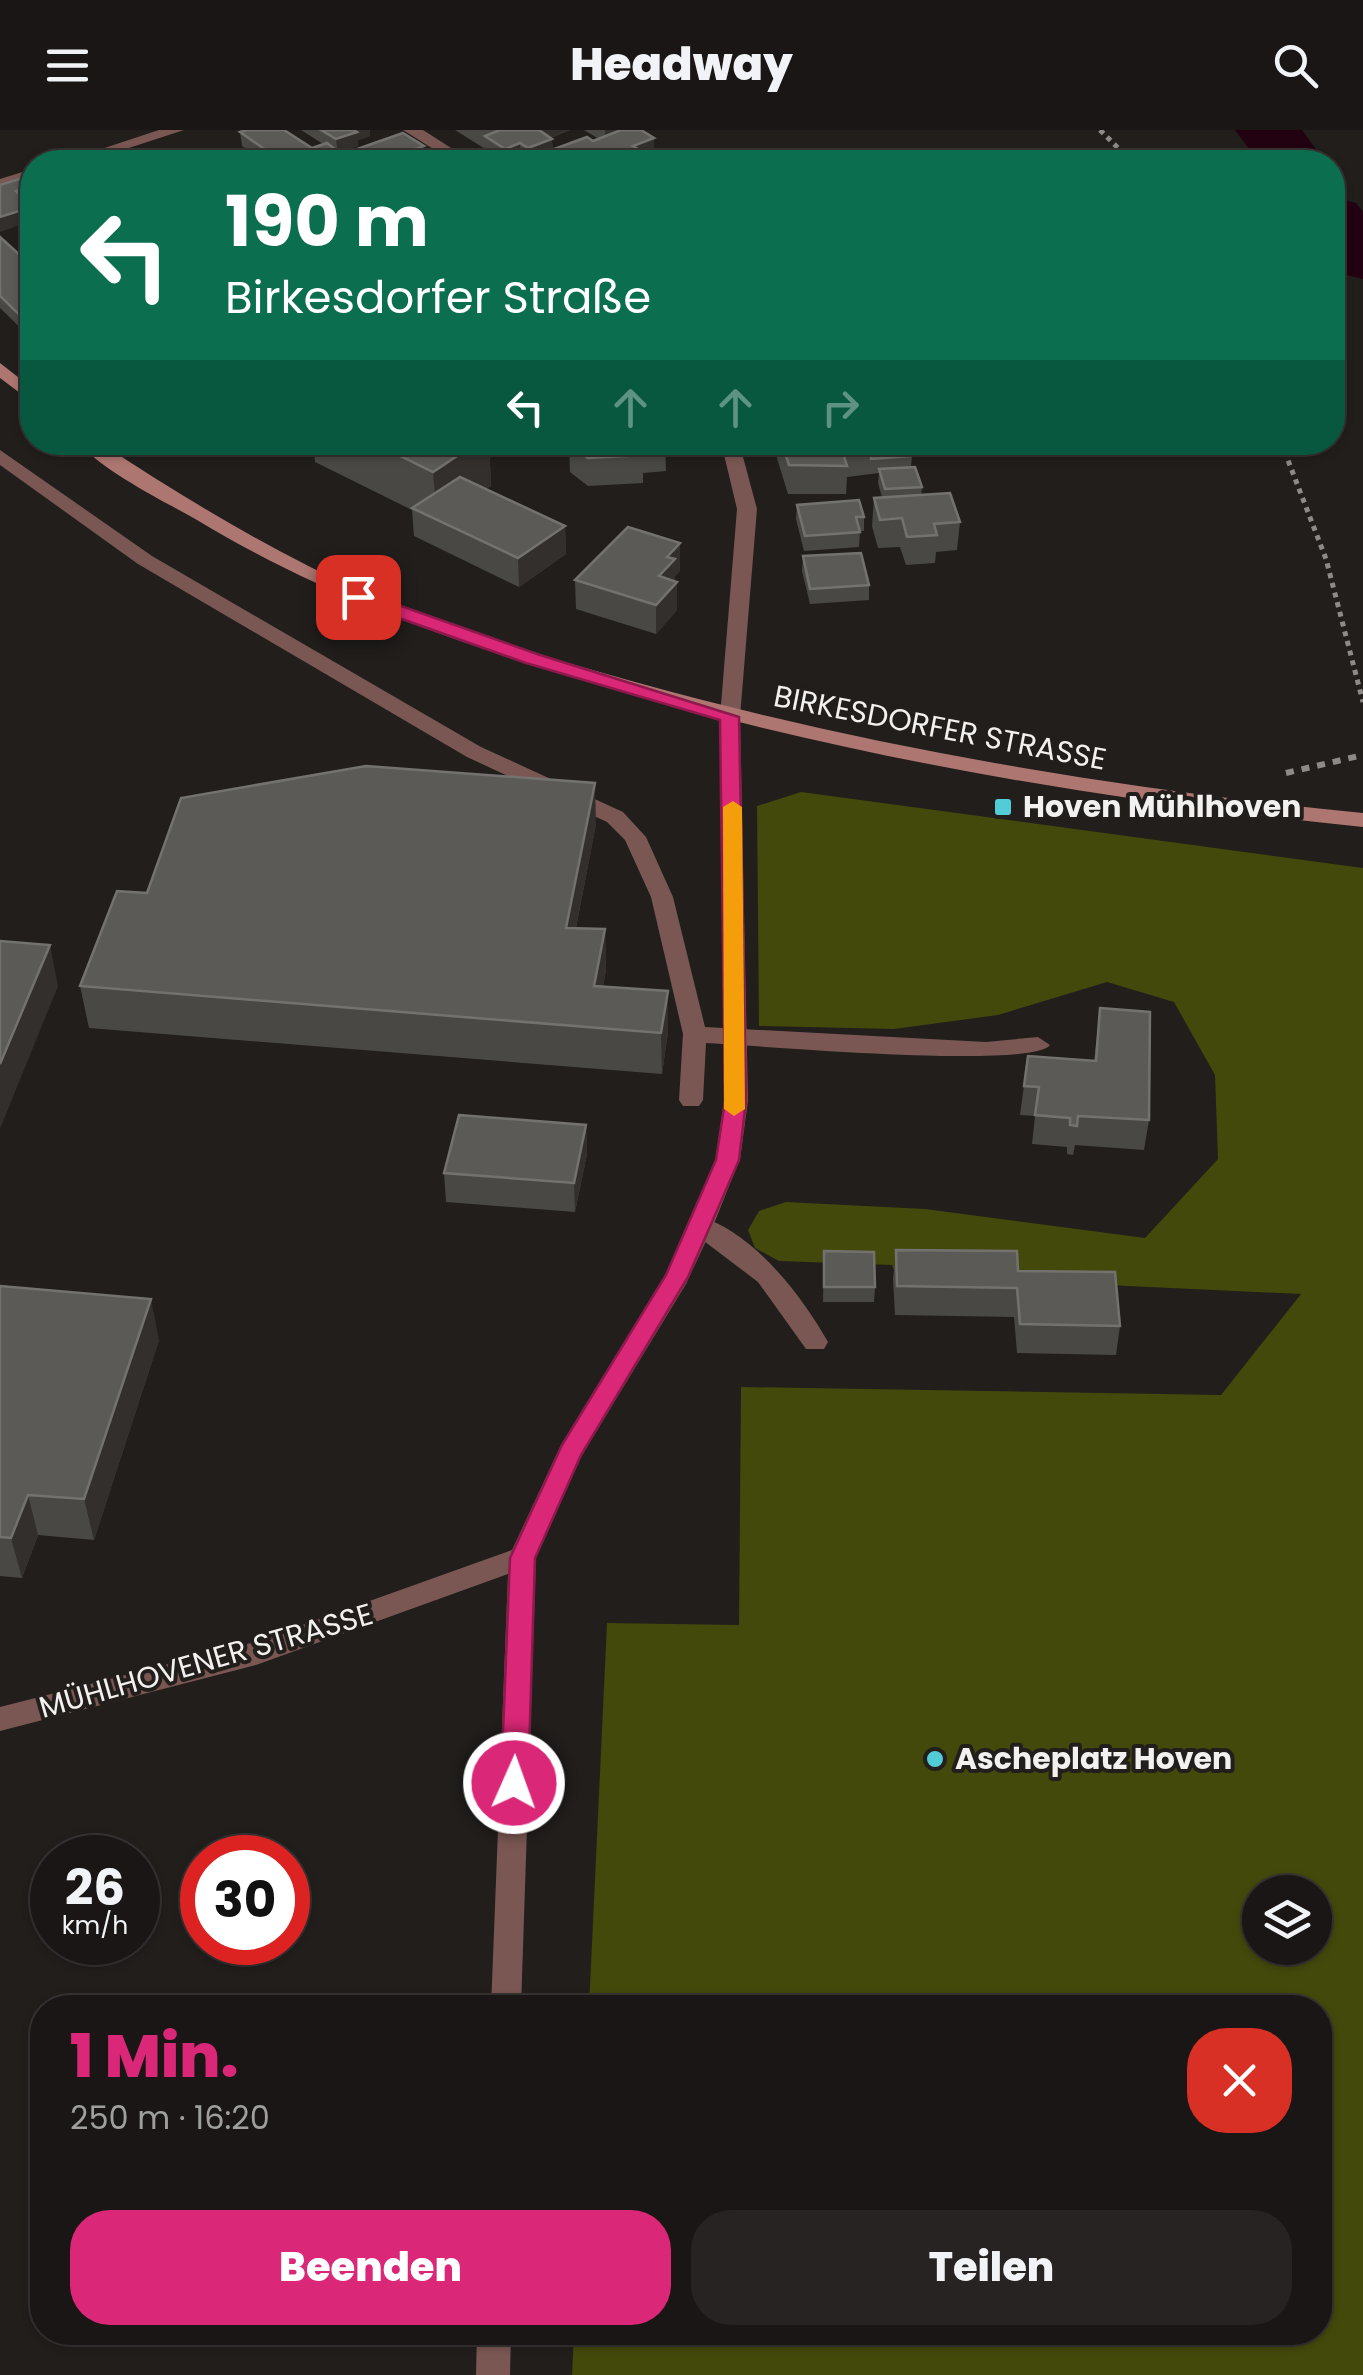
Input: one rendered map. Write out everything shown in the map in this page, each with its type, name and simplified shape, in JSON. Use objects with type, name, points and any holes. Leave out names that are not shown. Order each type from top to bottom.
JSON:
[{"type":"main road","name":"BIRKESDORFER STRASSE","points":[[106,455],[207,522],[358,597],[533,659],[730,717],[1052,784],[1363,820]]},
{"type":"street","points":[[110,150],[176,130]]},
{"type":"street","points":[[411,130],[445,150]]},
{"type":"street","points":[[506,1995],[522,1558],[570,1452],[676,1277],[728,1160],[736,1101],[730,717],[746,510],[733,455]]},
{"type":"street","points":[[0,456],[145,560],[474,752],[615,817],[635,838],[662,897],[695,1034],[691,1100]]},
{"type":"street","points":[[695,1034],[986,1050],[1038,1045]]},
{"type":"street","points":[[701,1226],[745,1254],[786,1292],[815,1342]]},
{"type":"street","name":"MÜHLHOVENER STRASSE","points":[[0,1719],[256,1653],[522,1558]]},
{"type":"street","points":[[493,2375],[494,2345]]},
{"type":"path","points":[[1100,130],[1120,150]]},
{"type":"path","points":[[1285,455],[1326,559],[1363,702]]},
{"type":"path","points":[[1268,777],[1363,754]]},
{"type":"green space","points":[[801,792],[1363,868],[1363,2375],[572,2375],[573,2345],[1332,2345],[1332,1995],[590,1995],[607,1623],[739,1625],[741,1387],[1221,1395],[1301,1294],[896,1275],[892,1265],[779,1261],[755,1248],[748,1230],[759,1211],[786,1202],[925,1209],[1145,1238],[1218,1159],[1215,1075],[1174,1002],[1107,982],[998,1015],[894,1029],[759,1026],[757,806]]},
{"type":"building","points":[[284,130],[312,148],[327,143],[336,150],[266,150],[240,132]]},
{"type":"building","points":[[321,130],[354,130],[357,132],[336,139]]},
{"type":"building","points":[[500,130],[539,130],[552,139],[528,148],[520,143],[505,149],[485,136]]},
{"type":"building","points":[[621,130],[641,130],[654,138],[633,146],[640,150],[551,150],[587,137],[593,141]]},
{"type":"building","points":[[403,133],[424,146],[413,150],[354,150]]},
{"type":"building","points":[[20,179],[20,190],[16,191],[20,195],[20,211],[0,217],[0,185]]},
{"type":"building","points":[[0,237],[20,255],[20,315],[0,296]]},
{"type":"building","points":[[398,455],[458,455],[433,472]]},
{"type":"building","points":[[584,455],[643,455],[588,458]]},
{"type":"building","points":[[786,455],[844,455],[847,466],[789,465]]},
{"type":"building","points":[[871,455],[912,456],[871,459]]},
{"type":"building","points":[[915,467],[922,487],[885,489],[879,469]]},
{"type":"building","points":[[460,477],[565,526],[518,558],[412,508]]},
{"type":"building","points":[[950,493],[960,522],[934,524],[937,535],[907,537],[902,518],[880,520],[874,498]]},
{"type":"building","points":[[859,500],[864,517],[856,517],[860,532],[805,536],[797,505]]},
{"type":"building","points":[[628,527],[680,543],[667,557],[675,559],[659,576],[677,582],[656,605],[575,580]]},
{"type":"building","points":[[861,553],[869,585],[810,589],[803,556]]},
{"type":"building","points":[[366,766],[595,783],[566,928],[605,929],[594,986],[668,991],[661,1033],[80,986],[117,891],[147,893],[181,798]]},
{"type":"building","points":[[0,941],[50,945],[0,1064]]},
{"type":"building","points":[[1100,1008],[1150,1012],[1149,1120],[1078,1116],[1077,1126],[1070,1125],[1070,1118],[1035,1115],[1039,1087],[1024,1086],[1028,1056],[1096,1061]]},
{"type":"building","points":[[459,1115],[586,1125],[574,1183],[444,1173]]},
{"type":"building","points":[[896,1250],[1017,1251],[1018,1271],[1115,1272],[1120,1326],[1020,1324],[1017,1288],[897,1286]]},
{"type":"building","points":[[824,1251],[874,1252],[875,1287],[824,1287]]},
{"type":"building","points":[[0,1286],[151,1299],[84,1499],[28,1495],[11,1538],[0,1537]]},
{"type":"waterway","points":[[1268,130],[1283,150]]},
{"type":"waterway","points":[[1345,234],[1363,258]]},
{"type":"slow traffic","points":[[733,807],[734,1109]]},
{"type":"place","name":"Hoven Mühlhoven","points":[[1003,807]]},
{"type":"place","name":"Ascheplatz Hoven","points":[[935,1759]]},
{"type":"route","points":[[358,597],[533,659],[730,717],[736,1101],[728,1160],[676,1277],[570,1452],[522,1558],[514,1783]]}]
